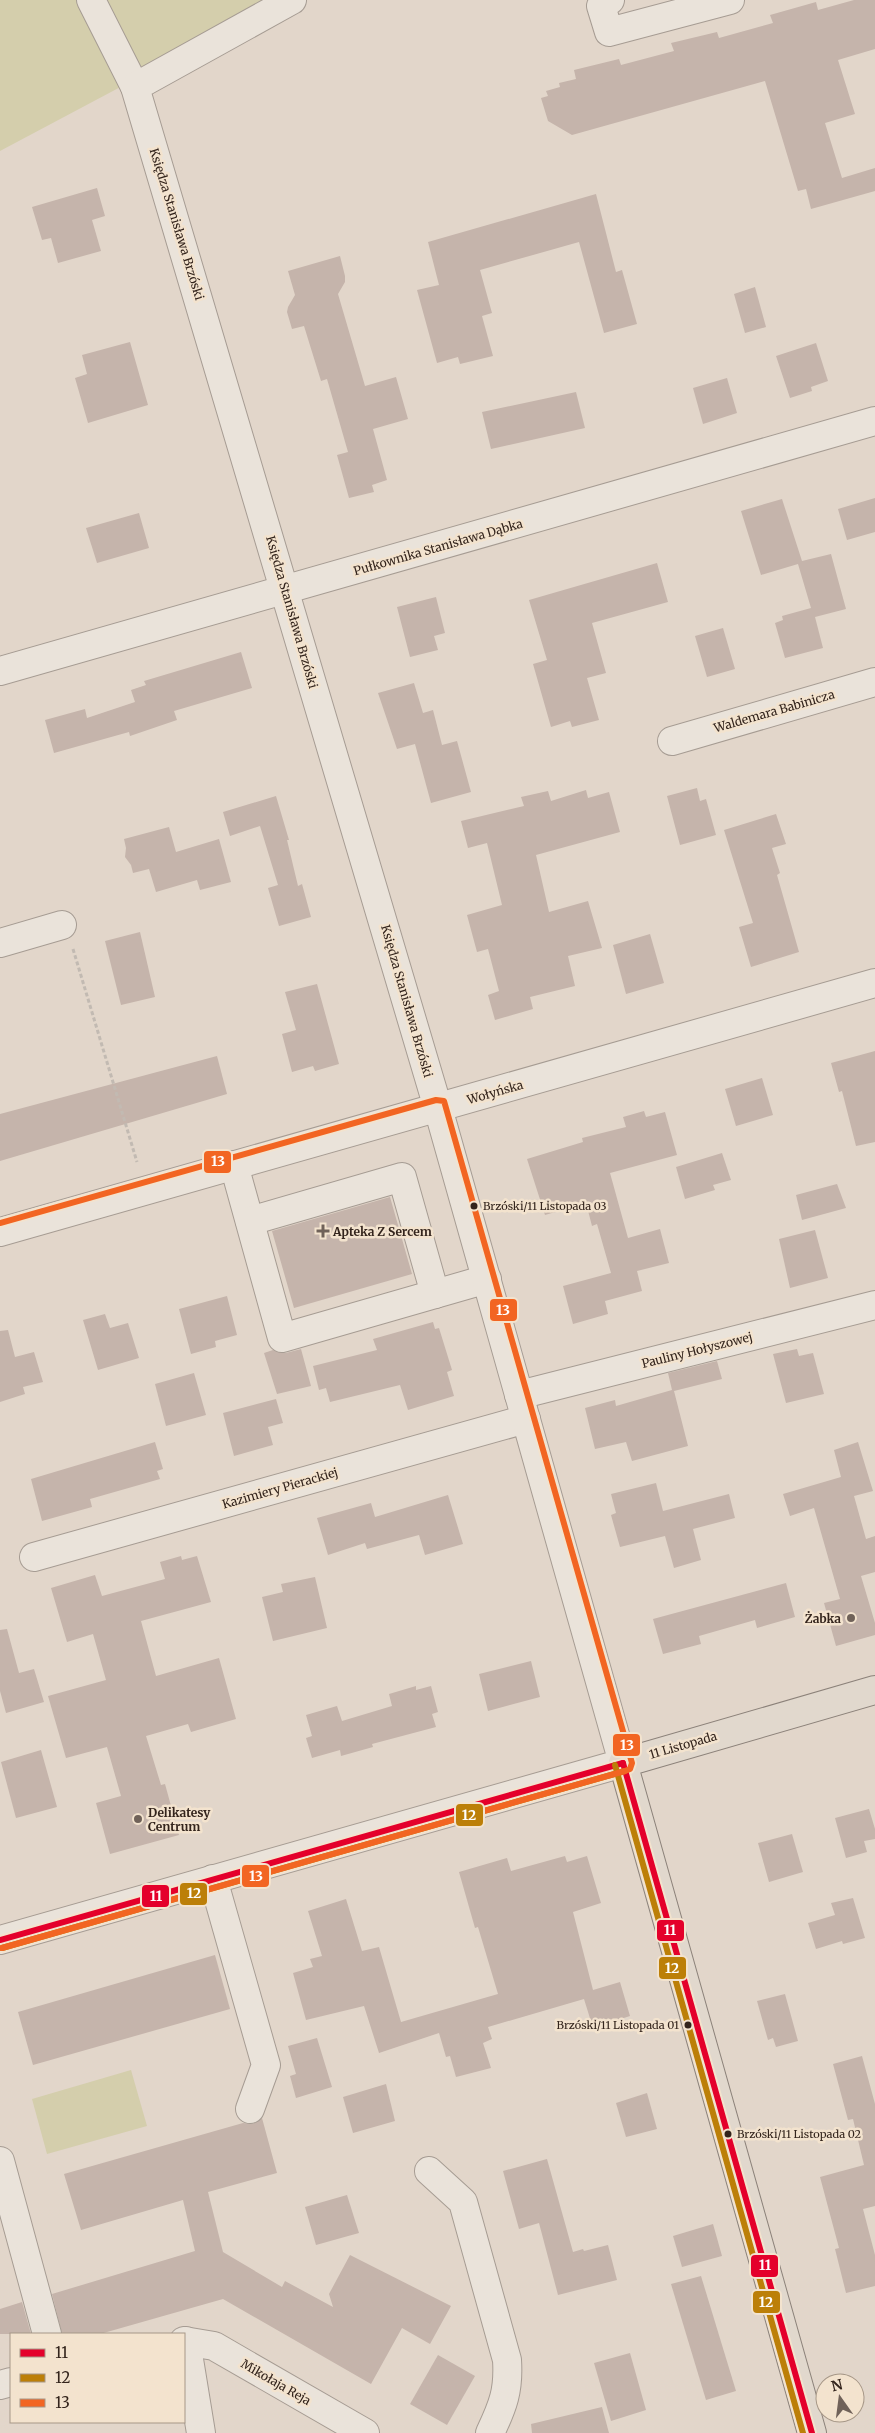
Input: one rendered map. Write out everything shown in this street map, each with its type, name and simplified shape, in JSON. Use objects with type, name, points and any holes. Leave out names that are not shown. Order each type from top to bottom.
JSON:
[{"type":"main road","name":"11 Listopada","points":[[623,1763],[875,1690]]},
{"type":"main road","name":"Księdza Stanisława Brzóski","points":[[623,1763],[812,2433]]},
{"type":"street","name":"Księdza Stanisława Brzóski","points":[[91,0],[135,88],[146,120],[438,1108],[623,1763]]},
{"type":"street","points":[[135,88],[292,0]]},
{"type":"street","points":[[610,0],[601,6],[609,32],[730,0]]},
{"type":"street","name":"Pułkownika Stanisława Dąbka","points":[[0,671],[286,591],[875,421]]},
{"type":"street","name":"Waldemara Babinicza","points":[[672,741],[875,682]]},
{"type":"street","points":[[0,943],[62,925]]},
{"type":"street","name":"Wołyńska","points":[[0,1232],[875,983]]},
{"type":"street","points":[[234,1165],[282,1338],[487,1279]]},
{"type":"street","points":[[250,1221],[402,1177],[435,1294]]},
{"type":"street","name":"Pauliny Hołyszowej","points":[[523,1407],[875,1305]]},
{"type":"street","name":"Kazimiery Pierackiej","points":[[34,1557],[523,1407]]},
{"type":"street","name":"11 Listopada","points":[[0,1940],[623,1763]]},
{"type":"street","points":[[213,1879],[266,2065],[250,2109]]},
{"type":"street","points":[[0,2161],[47,2333]]},
{"type":"street","points":[[429,2171],[463,2202],[507,2360],[508,2380],[505,2402],[490,2433]]},
{"type":"street","points":[[185,2341],[202,2433]]},
{"type":"street","name":"Mikołaja Reja","points":[[185,2341],[214,2346],[366,2433]]},
{"type":"path","points":[[62,925],[84,982],[137,1162]]},
{"type":"shaded area","points":[[0,0],[276,0],[143,75],[0,151]]},
{"type":"shaded area","points":[[131,2070],[147,2126],[47,2154],[32,2099]]},
{"type":"building","points":[[854,0],[875,0],[875,49],[838,60],[855,114],[825,123],[842,178],[875,168],[875,191],[811,209],[806,189],[798,191],[765,81],[572,135],[548,121],[541,98],[548,96],[546,91],[560,87],[559,83],[576,79],[574,70],[619,59],[621,65],[674,51],[671,43],[717,32],[719,38],[773,23],[770,15],[816,2],[818,10]]},
{"type":"building","points":[[97,188],[105,216],[92,220],[101,251],[58,263],[51,238],[42,240],[32,207]]},
{"type":"building","points":[[596,194],[616,272],[622,270],[637,324],[604,333],[579,242],[480,270],[492,313],[482,316],[493,356],[460,364],[458,357],[437,363],[417,290],[439,285],[428,242]]},
{"type":"building","points":[[340,256],[345,282],[338,294],[365,386],[396,377],[408,419],[373,429],[387,480],[372,485],[374,492],[349,498],[337,455],[348,452],[327,379],[321,381],[304,326],[292,329],[287,312],[295,295],[288,271]]},
{"type":"building","points":[[755,287],[766,327],[745,333],[734,294]]},
{"type":"building","points":[[130,342],[148,405],[88,423],[75,378],[87,374],[82,355]]},
{"type":"building","points":[[816,343],[828,381],[811,387],[812,391],[790,398],[776,356]]},
{"type":"building","points":[[727,378],[737,413],[703,424],[693,388]]},
{"type":"building","points":[[576,392],[585,428],[491,449],[482,412]]},
{"type":"building","points":[[875,498],[875,532],[847,540],[838,509]]},
{"type":"building","points":[[782,499],[802,561],[831,554],[846,609],[815,617],[823,648],[785,658],[775,623],[783,620],[782,616],[811,608],[798,564],[761,575],[741,511]]},
{"type":"building","points":[[139,513],[149,548],[97,563],[86,528]]},
{"type":"building","points":[[657,563],[668,602],[592,623],[606,673],[587,678],[599,720],[572,727],[570,721],[551,727],[533,664],[547,660],[529,600]]},
{"type":"building","points":[[436,597],[445,633],[434,636],[438,650],[410,657],[397,607]]},
{"type":"building","points":[[723,628],[735,669],[707,677],[695,636]]},
{"type":"building","points":[[241,652],[252,688],[174,711],[177,720],[130,736],[129,732],[54,753],[45,720],[85,709],[87,718],[135,702],[131,690],[146,685],[144,681]]},
{"type":"building","points":[[414,683],[423,713],[433,710],[442,745],[457,741],[471,792],[431,803],[415,744],[397,749],[378,693]]},
{"type":"building","points":[[697,788],[700,801],[706,799],[716,835],[680,845],[667,796]]},
{"type":"building","points":[[586,790],[588,798],[609,792],[620,832],[536,855],[549,912],[588,901],[602,948],[568,956],[575,986],[530,997],[533,1009],[495,1020],[488,995],[499,991],[488,949],[477,952],[467,915],[502,905],[487,843],[468,848],[461,821],[524,806],[521,797],[548,791],[551,801]]},
{"type":"building","points":[[276,796],[289,840],[287,840],[298,886],[302,884],[311,917],[279,926],[268,888],[278,885],[260,826],[230,836],[223,812]]},
{"type":"building","points":[[776,814],[786,844],[772,848],[780,873],[777,875],[799,952],[751,967],[739,927],[753,923],[724,830]]},
{"type":"building","points":[[169,827],[176,852],[219,839],[231,882],[200,890],[197,880],[156,892],[149,869],[133,873],[131,865],[125,857],[124,839]]},
{"type":"building","points":[[140,932],[155,997],[121,1005],[105,941]]},
{"type":"building","points":[[650,934],[664,983],[626,994],[613,945]]},
{"type":"building","points":[[317,984],[339,1064],[315,1071],[313,1066],[292,1072],[282,1034],[296,1030],[285,992]]},
{"type":"building","points":[[875,1051],[875,1142],[856,1146],[842,1091],[839,1092],[831,1063]]},
{"type":"building","points":[[217,1056],[227,1094],[0,1161],[0,1114]]},
{"type":"building","points":[[762,1078],[773,1115],[736,1126],[725,1089]]},
{"type":"building","points":[[644,1111],[646,1117],[665,1112],[677,1155],[610,1173],[628,1238],[660,1229],[669,1263],[637,1271],[642,1291],[605,1301],[608,1314],[573,1324],[563,1286],[611,1273],[597,1224],[592,1226],[586,1203],[545,1215],[527,1159],[583,1142],[582,1138],[626,1127],[623,1117]]},
{"type":"building","points":[[722,1153],[731,1180],[713,1185],[715,1190],[685,1199],[676,1167]]},
{"type":"building","points":[[837,1184],[846,1208],[802,1220],[796,1195]]},
{"type":"building","points":[[390,1197],[412,1274],[294,1308],[272,1231]]},
{"type":"building","points":[[815,1230],[828,1278],[790,1288],[779,1239]]},
{"type":"building","points":[[227,1296],[237,1335],[215,1341],[216,1347],[191,1354],[179,1309]]},
{"type":"building","points":[[105,1314],[110,1328],[128,1323],[139,1358],[98,1370],[83,1320]]},
{"type":"building","points":[[433,1322],[435,1329],[439,1328],[452,1370],[447,1372],[454,1396],[408,1410],[400,1385],[330,1402],[326,1388],[319,1390],[313,1366],[377,1350],[373,1339]]},
{"type":"building","points":[[8,1330],[15,1357],[34,1352],[43,1382],[23,1387],[25,1394],[0,1402],[0,1331]]},
{"type":"building","points":[[301,1349],[311,1386],[277,1394],[264,1353],[273,1350],[286,1353]]},
{"type":"building","points":[[797,1349],[799,1356],[813,1353],[824,1394],[786,1403],[773,1354]]},
{"type":"building","points":[[717,1361],[722,1379],[674,1391],[688,1446],[632,1461],[626,1442],[595,1449],[585,1408],[615,1400],[616,1406],[672,1390],[668,1373]]},
{"type":"building","points":[[194,1373],[206,1415],[166,1426],[155,1384]]},
{"type":"building","points":[[276,1399],[283,1423],[268,1427],[273,1445],[234,1456],[223,1413]]},
{"type":"building","points":[[155,1442],[163,1469],[157,1471],[160,1479],[90,1499],[92,1507],[42,1521],[31,1479]]},
{"type":"building","points":[[858,1442],[873,1491],[854,1496],[866,1539],[875,1536],[875,1572],[861,1576],[875,1623],[875,1635],[836,1646],[824,1603],[840,1599],[814,1508],[790,1516],[783,1494],[841,1477],[834,1450]]},
{"type":"building","points":[[656,1483],[663,1511],[729,1494],[735,1518],[693,1529],[701,1560],[674,1568],[665,1536],[620,1547],[611,1515],[616,1513],[611,1494]]},
{"type":"building","points":[[448,1495],[463,1544],[425,1555],[419,1535],[367,1549],[365,1543],[328,1555],[317,1518],[371,1503],[375,1517]]},
{"type":"building","points":[[181,1556],[182,1560],[197,1556],[211,1602],[141,1621],[156,1676],[219,1658],[236,1719],[191,1732],[188,1724],[146,1736],[161,1785],[165,1784],[179,1835],[110,1854],[96,1803],[121,1796],[107,1747],[66,1758],[48,1696],[106,1680],[93,1634],[67,1642],[51,1588],[95,1575],[102,1596],[165,1579],[160,1562]]},
{"type":"building","points":[[315,1577],[327,1628],[273,1641],[262,1597],[283,1592],[281,1584]]},
{"type":"building","points":[[786,1583],[795,1617],[757,1628],[755,1620],[699,1636],[701,1644],[663,1654],[653,1619]]},
{"type":"building","points":[[7,1629],[19,1673],[34,1669],[44,1702],[6,1713],[0,1691],[0,1630]]},
{"type":"building","points":[[531,1661],[540,1697],[488,1711],[479,1674]]},
{"type":"building","points":[[416,1686],[416,1690],[431,1686],[438,1712],[432,1714],[436,1727],[372,1744],[373,1747],[341,1756],[340,1750],[312,1758],[306,1738],[312,1736],[306,1715],[337,1706],[342,1721],[392,1706],[389,1694]]},
{"type":"building","points":[[41,1750],[57,1807],[16,1818],[1,1762]]},
{"type":"building","points":[[869,1809],[875,1829],[875,1839],[864,1841],[867,1852],[846,1858],[835,1818]]},
{"type":"building","points":[[792,1834],[803,1872],[769,1882],[758,1843]]},
{"type":"building","points":[[565,1856],[567,1862],[587,1856],[601,1903],[573,1912],[593,1990],[620,1982],[630,2016],[593,2028],[584,1999],[488,2027],[492,2039],[483,2043],[491,2068],[456,2077],[450,2056],[446,2057],[439,2033],[379,2053],[364,2006],[306,2020],[293,1973],[313,1967],[310,1959],[322,1956],[308,1911],[346,1899],[362,1951],[379,1947],[401,2022],[498,1994],[478,1927],[475,1928],[459,1872],[507,1858],[511,1871]]},
{"type":"building","points":[[853,1898],[865,1938],[843,1944],[842,1941],[816,1949],[808,1923],[835,1915],[831,1903]]},
{"type":"building","points":[[215,1955],[230,2009],[33,2065],[18,2012]]},
{"type":"building","points":[[785,1994],[798,2041],[776,2047],[773,2038],[768,2040],[757,2001]]},
{"type":"building","points":[[317,2038],[332,2087],[296,2098],[290,2076],[296,2074],[288,2046]]},
{"type":"building","points":[[862,2056],[875,2104],[875,2206],[863,2209],[875,2255],[875,2286],[846,2293],[835,2249],[839,2248],[820,2177],[864,2165],[853,2119],[848,2120],[833,2064]]},
{"type":"building","points":[[386,2084],[395,2121],[353,2133],[343,2097]]},
{"type":"building","points":[[647,2093],[657,2129],[626,2137],[616,2103]]},
{"type":"building","points":[[262,2118],[277,2173],[208,2192],[223,2252],[282,2287],[285,2281],[333,2307],[329,2294],[350,2255],[451,2306],[430,2344],[402,2328],[371,2384],[223,2299],[104,2333],[62,2333],[52,2294],[195,2251],[183,2200],[81,2230],[64,2174],[243,2123],[253,2124]]},
{"type":"building","points":[[547,2159],[573,2252],[608,2245],[617,2280],[558,2295],[539,2223],[519,2229],[503,2171]]},
{"type":"building","points":[[347,2195],[359,2233],[316,2245],[305,2207]]},
{"type":"building","points":[[713,2224],[722,2256],[682,2267],[673,2236]]},
{"type":"building","points":[[701,2276],[736,2391],[706,2400],[671,2284]]},
{"type":"building","points":[[22,2302],[31,2333],[0,2334],[0,2309]]},
{"type":"building","points":[[630,2353],[646,2410],[611,2421],[594,2363]]},
{"type":"building","points":[[438,2355],[475,2376],[447,2425],[410,2404]]},
{"type":"building","points":[[602,2407],[609,2433],[532,2433],[531,2424]]},
{"type":"transit line","name":"13","points":[[0,1223],[436,1100],[444,1101],[632,1763],[630,1769],[625,1771],[2,1948]]},
{"type":"transit line","name":"11","points":[[623,1763],[812,2433]]},
{"type":"transit line","name":"11","points":[[0,1940],[623,1763]]},
{"type":"transit line","name":"12","points":[[615,1765],[803,2433]]},
{"type":"transit line","name":"12","points":[[2,1948],[625,1771]]},
{"type":"place","name":"Brzóski/11 Listopada 03","points":[[474,1206]]},
{"type":"place","name":"Apteka Z Sercem","points":[[323,1231]]},
{"type":"place","name":"Żabka","points":[[851,1618]]},
{"type":"place","name":"Delikatesy Centrum","points":[[138,1819]]},
{"type":"place","name":"Brzóski/11 Listopada 01","points":[[688,2025]]},
{"type":"place","name":"Brzóski/11 Listopada 02","points":[[728,2134]]}]
